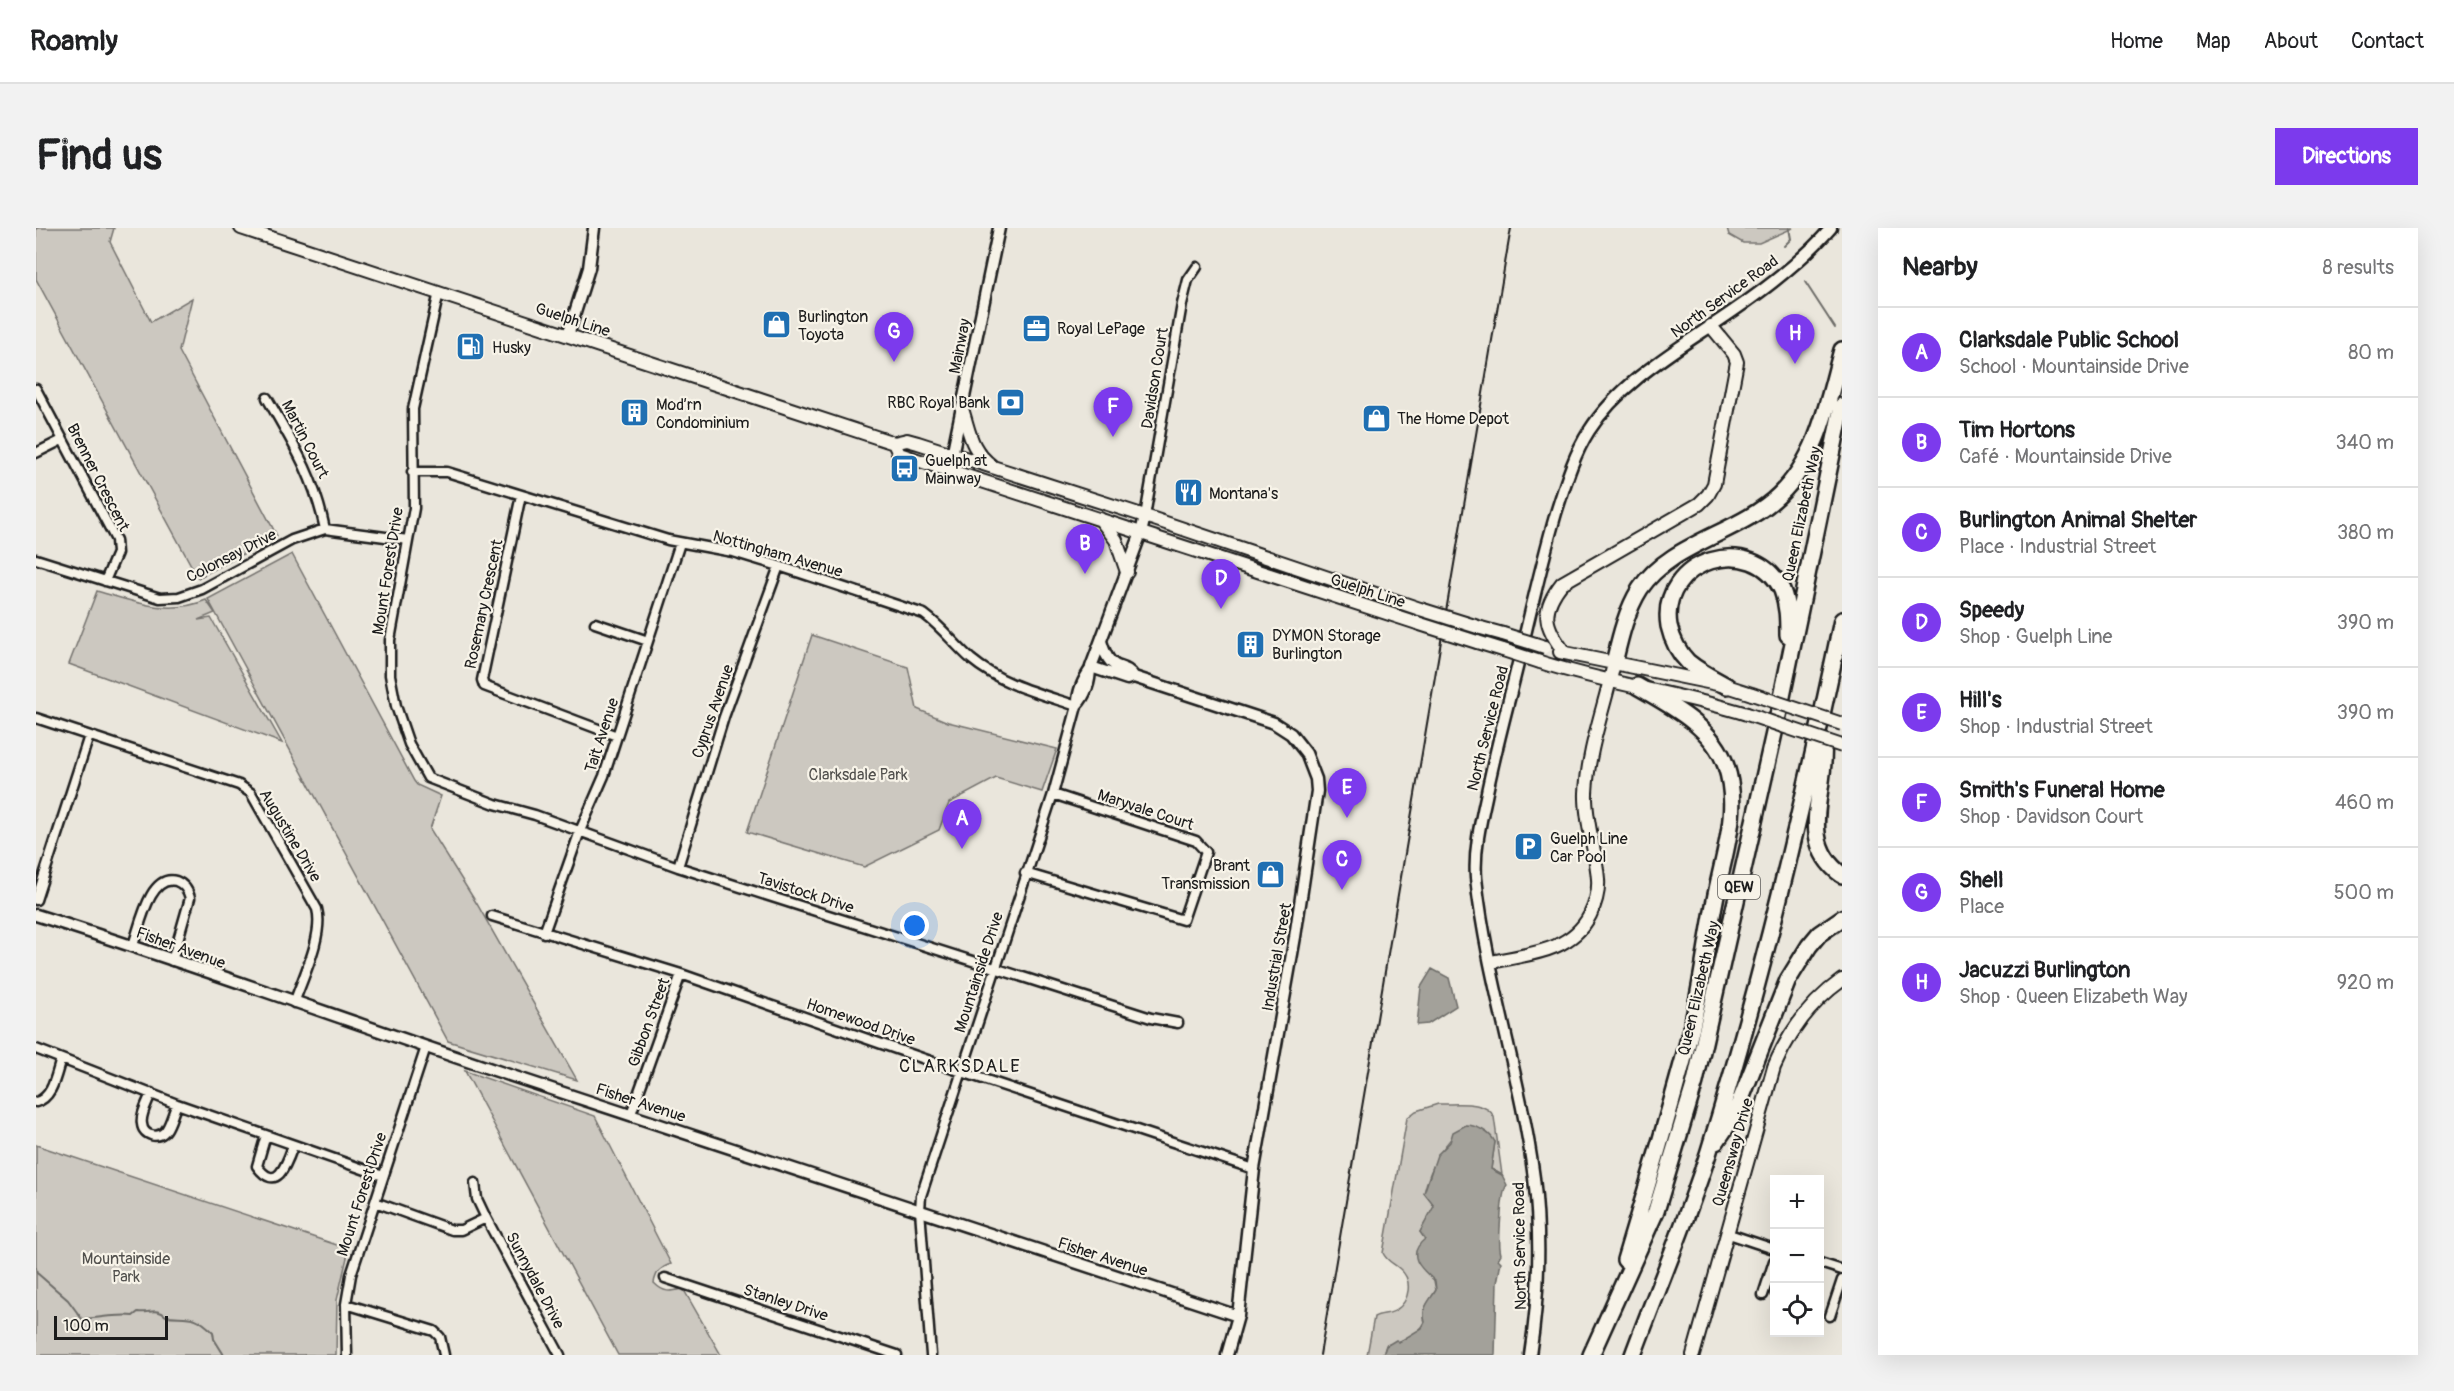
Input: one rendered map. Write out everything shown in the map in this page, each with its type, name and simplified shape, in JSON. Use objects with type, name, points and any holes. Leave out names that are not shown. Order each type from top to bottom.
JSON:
[{"type":"highway","points":[[1614,663],[1630,610],[1649,577],[1678,555],[1724,532],[1764,507],[1779,495],[1796,476],[1817,437],[1842,350]]},
{"type":"highway","name":"Queen Elizabeth Way","points":[[1591,1355],[1656,1211],[1692,1093],[1779,711],[1842,406]]},
{"type":"highway","points":[[1727,686],[1687,661],[1671,637],[1668,617],[1668,605],[1672,592],[1686,574],[1706,561],[1722,557],[1743,560],[1761,567],[1772,576],[1782,591],[1788,614],[1788,625],[1779,711]]},
{"type":"highway","name":"QEW","points":[[1633,1355],[1708,1154],[1752,1004],[1821,723],[1842,620]]},
{"type":"highway","points":[[1591,1355],[1619,1283],[1689,1036],[1730,834],[1733,804],[1725,764],[1712,741],[1673,707],[1637,686]]},
{"type":"highway","points":[[1821,723],[1824,752],[1816,815],[1818,845],[1824,858],[1842,875]]},
{"type":"highway","points":[[1708,1154],[1735,1114],[1788,980],[1819,934],[1842,918]]},
{"type":"main road","name":"Guelph Line","points":[[241,228],[568,334],[799,413],[894,443],[907,440],[1145,516],[1481,628],[1565,653],[1727,686],[1842,724]]},
{"type":"main road","points":[[1565,653],[1553,636],[1547,618],[1550,599],[1562,583],[1699,504],[1714,484],[1737,362],[1734,354],[1711,326]]},
{"type":"main road","points":[[962,409],[970,440],[975,449],[987,462],[1004,472]]},
{"type":"main road","name":"Guelph Line","points":[[894,443],[899,454],[1417,623],[1610,682],[1700,700],[1842,746]]},
{"type":"main road","points":[[1099,519],[1116,540],[1127,573]]},
{"type":"main road","points":[[1491,962],[1552,949],[1567,941],[1578,933],[1595,905],[1598,880],[1586,794],[1590,759],[1614,663]]},
{"type":"main road","name":"Queensway Drive","points":[[1693,1355],[1761,1107],[1781,1050],[1804,1015],[1842,980]]},
{"type":"street","points":[[568,334],[589,268],[594,228]]},
{"type":"street","name":"Mainway","points":[[950,470],[999,228]]},
{"type":"street","name":"North Service Road","points":[[1530,1355],[1536,1310],[1537,1240],[1534,1179],[1476,877],[1478,837],[1495,752],[1550,536],[1570,470],[1589,430],[1612,403],[1677,349],[1808,254],[1831,228]]},
{"type":"street","name":"Davidson Court","points":[[1141,533],[1182,304],[1188,280],[1197,267]]},
{"type":"street","name":"Mount Forest Drive","points":[[428,778],[410,744],[396,706],[390,675],[390,640],[414,508],[413,409],[439,292]]},
{"type":"street","name":"Brenner Crescent","points":[[36,389],[116,540],[117,553],[105,581]]},
{"type":"street","name":"Martin Court","points":[[267,398],[307,468],[318,498],[325,530]]},
{"type":"street","points":[[36,453],[62,440]]},
{"type":"street","name":"Nottingham Avenue","points":[[412,472],[447,472],[680,543],[733,552],[924,614],[943,629],[971,658],[992,674],[1009,683],[1077,706]]},
{"type":"street","name":"Rosemary Crescent","points":[[522,495],[482,680],[484,687],[616,736]]},
{"type":"street","name":"Colonsay Drive","points":[[36,559],[150,597],[160,598],[179,597],[202,589],[292,540],[325,530],[408,540]]},
{"type":"street","name":"Mountainside Drive","points":[[931,1355],[920,1210],[921,1196],[1025,873],[1053,794],[1077,706],[1077,698],[1091,667],[1141,533]]},
{"type":"street","name":"Tait Avenue","points":[[544,933],[580,831],[604,776],[680,543]]},
{"type":"street","name":"Cyprus Avenue","points":[[678,867],[724,717],[779,566]]},
{"type":"street","points":[[595,623],[648,641]]},
{"type":"street","name":"Industrial Street","points":[[1101,641],[1108,660],[1134,677],[1274,723],[1291,734],[1299,743],[1309,759],[1316,779],[1315,804],[1295,937],[1254,1168],[1238,1316],[1227,1355]]},
{"type":"street","name":"Industrial Street","points":[[1091,667],[1127,680],[1134,677]]},
{"type":"street","name":"Augustine Drive","points":[[36,718],[239,785],[251,793],[318,909],[320,920],[318,933],[294,1003]]},
{"type":"street","points":[[36,900],[89,736]]},
{"type":"street","name":"Tavistock Drive","points":[[428,778],[495,804],[580,831],[678,867],[1151,1018],[1178,1023]]},
{"type":"street","name":"Maryvale Court","points":[[1025,873],[1179,921],[1184,920],[1206,852],[1196,841],[1053,794]]},
{"type":"street","points":[[133,945],[150,896],[158,884],[170,880],[180,882],[188,890],[190,898],[172,961]]},
{"type":"street","name":"Fisher Avenue","points":[[36,915],[133,945],[172,961],[294,1003],[1238,1316]]},
{"type":"street","name":"Homewood Drive","points":[[492,916],[681,974],[962,1072],[1254,1168]]},
{"type":"street","name":"Gibbon Street","points":[[631,1114],[681,974]]},
{"type":"street","name":"Mount Forest Drive","points":[[347,1355],[346,1304],[351,1275],[426,1047]]},
{"type":"street","points":[[36,1049],[177,1104],[383,1176]]},
{"type":"street","points":[[36,1102],[43,1100],[50,1091],[61,1059]]},
{"type":"street","points":[[151,1093],[141,1122],[143,1131],[150,1136],[158,1136],[165,1132],[177,1104]]},
{"type":"street","points":[[266,1135],[257,1166],[262,1173],[270,1177],[278,1176],[285,1168],[293,1146]]},
{"type":"street","name":"Sunnydale Drive","points":[[474,1183],[477,1199],[486,1218],[560,1355]]},
{"type":"street","points":[[375,1202],[452,1230],[461,1230],[486,1218]]},
{"type":"street","points":[[1726,1233],[1770,1248]]},
{"type":"street","points":[[1824,1264],[1842,1270]]},
{"type":"street","points":[[1763,1295],[1770,1273]]},
{"type":"street","name":"Stanley Drive","points":[[665,1278],[897,1355]]},
{"type":"street","points":[[1830,1316],[1842,1280]]},
{"type":"street","points":[[346,1304],[434,1331],[440,1337],[444,1355]]},
{"type":"green space","points":[[36,228],[114,228],[110,242],[151,322],[192,298],[179,351],[277,536],[198,578],[36,279]]},
{"type":"green space","points":[[1727,228],[1793,228],[1759,243],[1743,243],[1729,235]]},
{"type":"green space","points":[[292,554],[414,781],[417,785],[441,796],[430,829],[477,904],[577,1080],[448,1041],[208,599]]},
{"type":"green space","points":[[97,591],[152,606],[179,607],[206,600],[215,613],[198,620],[211,618],[282,743],[69,664]]},
{"type":"green space","name":"Clarksdale Park","points":[[812,635],[908,667],[917,709],[948,722],[1057,749],[1042,792],[996,778],[949,803],[939,830],[864,867],[747,832]]},
{"type":"green space","points":[[465,1071],[595,1116],[671,1264],[659,1271],[654,1283],[664,1290],[682,1289],[685,1292],[721,1355],[618,1355]]},
{"type":"green space","points":[[1438,1104],[1477,1105],[1490,1111],[1494,1117],[1502,1175],[1491,1169],[1495,1142],[1466,1125],[1451,1138],[1434,1164],[1424,1193],[1435,1206],[1420,1232],[1425,1239],[1436,1290],[1425,1309],[1425,1322],[1414,1334],[1386,1345],[1383,1355],[1367,1355],[1374,1317],[1396,1310],[1407,1296],[1407,1279],[1383,1253],[1407,1118],[1416,1111]]},
{"type":"green space","name":"Mountainside Park","points":[[36,1145],[349,1249],[337,1300],[336,1355],[36,1355]]},
{"type":"shaded area","points":[[1432,969],[1449,978],[1456,1006],[1428,1024],[1417,1025],[1421,987]]},
{"type":"shaded area","points":[[1466,1125],[1474,1126],[1493,1138],[1495,1142],[1491,1169],[1502,1175],[1507,1185],[1503,1197],[1501,1254],[1498,1259],[1501,1262],[1497,1283],[1495,1355],[1383,1355],[1386,1346],[1396,1340],[1399,1342],[1422,1328],[1425,1322],[1425,1308],[1436,1290],[1435,1281],[1420,1267],[1416,1256],[1419,1245],[1425,1239],[1420,1232],[1434,1206],[1424,1193],[1437,1155],[1450,1142],[1453,1132]]},
{"type":"waterway","points":[[1784,246],[1791,239],[1789,228]]},
{"type":"waterway","points":[[1805,282],[1835,328]]},
{"type":"waterway","points":[[36,1268],[37,1273],[68,1300],[82,1319],[133,1316],[138,1312],[156,1311],[166,1316],[196,1319],[213,1332],[214,1339],[224,1355]]},
{"type":"waterway","points":[[305,1355],[313,1355]]},
{"type":"railway","points":[[1320,1355],[1511,228]]},
{"type":"place","name":"Burlington Toyota","points":[[777,325]]},
{"type":"place","name":"Royal LePage","points":[[1036,328]]},
{"type":"place","name":"Husky","points":[[471,347]]},
{"type":"place","name":"Shell","points":[[894,362]]},
{"type":"place","name":"Jacuzzi Burlington","points":[[1795,364]]},
{"type":"place","name":"RBC Royal Bank","points":[[1011,402]]},
{"type":"place","name":"Mod’rn Condominium","points":[[635,413]]},
{"type":"place","name":"The Home Depot","points":[[1376,418]]},
{"type":"place","name":"Smith's Funeral Home","points":[[1113,437]]},
{"type":"place","name":"Guelph at Mainway","points":[[904,469]]},
{"type":"place","name":"Montana's","points":[[1188,493]]},
{"type":"place","name":"Tim Hortons","points":[[1085,574]]},
{"type":"place","name":"Speedy","points":[[1221,609]]},
{"type":"place","name":"DYMON Storage Burlington","points":[[1251,644]]},
{"type":"place","name":"Hill's","points":[[1347,818]]},
{"type":"place","name":"Guelph Line Car Pool","points":[[1529,847]]},
{"type":"place","name":"Clarksdale Public School","points":[[962,849]]},
{"type":"place","name":"Brant Transmission","points":[[1271,874]]},
{"type":"place","name":"Burlington Animal Shelter","points":[[1342,890]]},
{"type":"district","name":"CLARKSDALE","points":[[960,1066]]}]
